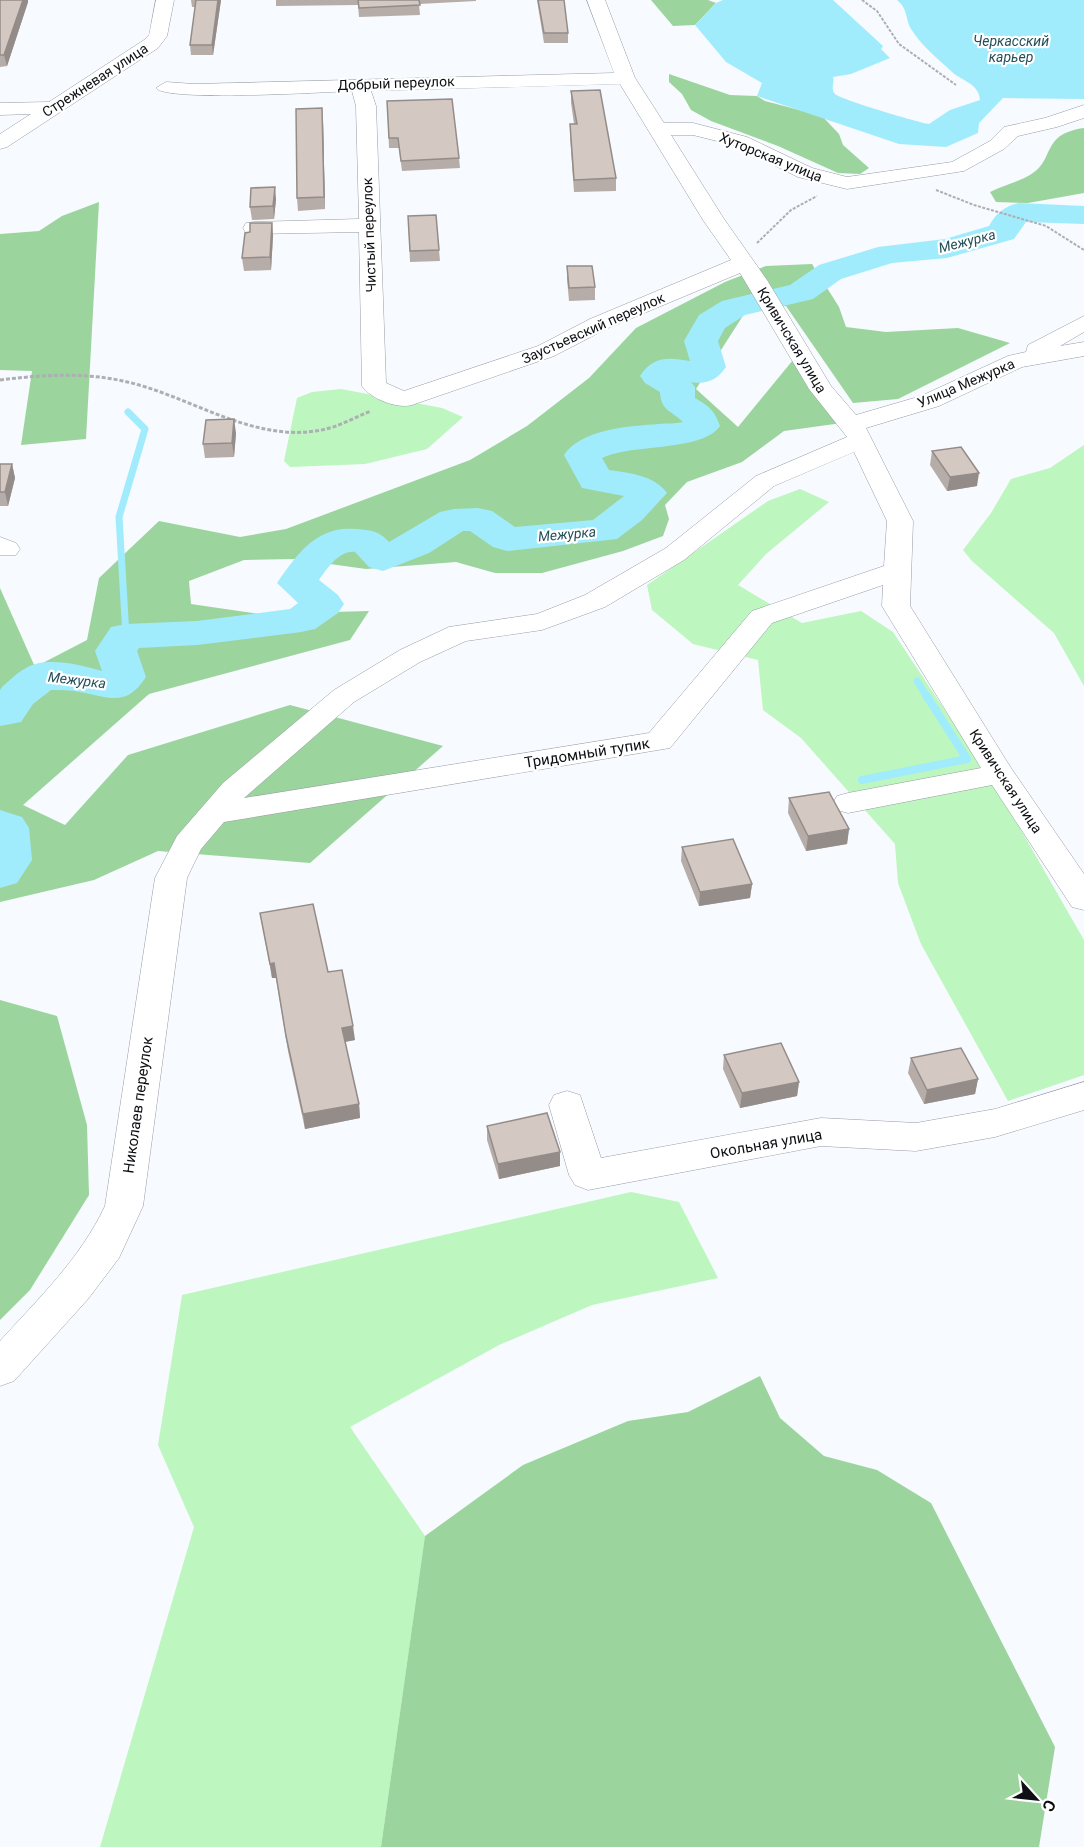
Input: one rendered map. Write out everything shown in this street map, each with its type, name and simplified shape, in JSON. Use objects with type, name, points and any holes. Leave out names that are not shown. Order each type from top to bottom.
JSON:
[{"type":"street","name":"Стрежневая улица","points":[[0,143],[151,44],[158,36],[165,0]]},
{"type":"street","name":"Кривичская улица","points":[[596,0],[626,78],[821,389],[856,433],[900,521],[896,606],[1000,774],[1084,899]]},
{"type":"street","name":"Добрый переулок","points":[[166,88],[194,90],[626,78]]},
{"type":"street","name":"Чистый переулок","points":[[360,84],[366,106],[374,386],[403,400]]},
{"type":"street","points":[[0,109],[52,108]]},
{"type":"street","name":"Хуторская улица","points":[[658,129],[693,129],[716,134],[740,141],[805,173],[847,183],[957,167],[979,157],[997,145],[1011,131],[1050,123],[1084,111]]},
{"type":"street","points":[[254,228],[368,225]]},
{"type":"street","name":"Заустьевский переулок","points":[[403,400],[546,351],[598,324],[746,266]]},
{"type":"street","points":[[1016,361],[1084,323]]},
{"type":"street","name":"Улица Межурка","points":[[214,813],[234,790],[344,696],[410,656],[459,633],[542,622],[596,601],[675,554],[765,481],[856,433],[1016,361],[1084,350]]},
{"type":"street","name":"Тридомный тупик","points":[[214,813],[659,741],[762,617],[897,571]]},
{"type":"street","points":[[848,803],[1000,774]]},
{"type":"street","name":"Николаев переулок","points":[[0,1369],[105,1246],[124,1206],[171,878],[188,844],[214,813]]},
{"type":"street","name":"Окольная улица","points":[[567,1105],[588,1175],[821,1132],[916,1137],[995,1123],[1084,1096]]},
{"type":"path","points":[[862,0],[877,11],[899,44],[956,85]]},
{"type":"path","points":[[931,172],[936,190],[960,201],[1022,218],[1065,235],[1084,250]]},
{"type":"path","points":[[746,266],[773,229],[791,210],[819,195]]},
{"type":"path","points":[[0,380],[25,377],[89,376],[138,384],[230,418],[284,430],[313,432],[403,400]]},
{"type":"green space","points":[[651,0],[708,0],[716,3],[695,25],[673,26]]},
{"type":"green space","points":[[669,74],[730,95],[757,96],[765,101],[822,116],[839,134],[843,145],[869,168],[860,174],[838,173],[778,146],[711,121],[691,110],[682,94],[669,82]]},
{"type":"green space","points":[[1084,128],[1084,193],[1028,203],[996,202],[990,192],[1030,175],[1038,169],[1054,142],[1070,131]]},
{"type":"green space","points":[[99,202],[86,439],[21,445],[32,371],[0,370],[0,234],[39,231],[62,216]]},
{"type":"green space","points":[[812,264],[839,307],[846,327],[886,332],[958,328],[1010,343],[898,399],[853,403],[786,306],[746,311],[696,389],[738,427],[793,360],[842,423],[784,431],[742,462],[687,482],[665,505],[669,519],[663,536],[623,551],[542,573],[495,573],[456,562],[366,569],[294,559],[244,560],[189,581],[191,604],[259,614],[369,611],[350,640],[149,694],[23,805],[65,825],[128,755],[290,705],[443,746],[310,863],[158,851],[94,880],[0,902],[0,588],[35,667],[87,640],[99,578],[159,521],[240,537],[286,529],[470,460],[527,426],[589,378],[636,328],[725,282],[766,266]]},
{"type":"green space","points":[[341,389],[442,408],[463,417],[427,449],[365,464],[290,467],[284,461],[297,398],[312,392]]},
{"type":"green space","points":[[1084,445],[1084,686],[1054,633],[972,561],[963,550],[991,513],[1011,479],[1050,468]]},
{"type":"green space","points":[[800,489],[829,502],[766,554],[738,585],[802,623],[861,611],[893,632],[999,792],[1084,940],[1084,1075],[1008,1101],[921,944],[898,883],[895,844],[801,738],[763,710],[758,660],[693,644],[652,610],[647,585],[768,501]]},
{"type":"green space","points":[[0,1000],[57,1016],[87,1125],[89,1195],[30,1290],[0,1320]]},
{"type":"green space","points":[[631,1192],[679,1202],[718,1278],[592,1305],[499,1345],[350,1427],[425,1536],[381,1847],[100,1847],[194,1527],[158,1445],[182,1295]]},
{"type":"green space","points":[[760,1376],[780,1418],[824,1456],[877,1470],[931,1503],[1055,1747],[1039,1847],[381,1847],[425,1536],[523,1465],[628,1421],[688,1412]]},
{"type":"water","name":"Черкасский карьер","points":[[723,0],[833,0],[883,46],[881,49],[890,58],[851,74],[833,77],[835,94],[929,124],[950,110],[980,100],[979,94],[973,86],[951,71],[919,40],[911,29],[903,7],[897,0],[1084,0],[1084,99],[1003,98],[979,123],[978,133],[946,147],[899,144],[757,96],[762,83],[726,62],[695,25],[716,3]]},
{"type":"building","points":[[0,0],[23,0],[4,55],[0,55]]},
{"type":"building","points":[[196,0],[218,0],[212,45],[190,45]]},
{"type":"building","points":[[358,0],[419,0],[420,5],[359,8]]},
{"type":"building","points":[[538,0],[564,0],[568,33],[544,33]]},
{"type":"building","points":[[600,90],[616,178],[574,180],[570,124],[577,124],[571,91]]},
{"type":"building","points":[[452,99],[459,158],[401,161],[398,138],[389,138],[387,101]]},
{"type":"building","points":[[322,108],[324,197],[297,198],[296,109]]},
{"type":"building","points":[[275,187],[273,206],[250,207],[251,188]]},
{"type":"building","points":[[436,215],[439,250],[410,251],[408,216]]},
{"type":"building","points":[[250,223],[272,223],[270,257],[242,258],[245,233],[250,232]]},
{"type":"building","points":[[567,266],[592,266],[595,287],[569,288]]},
{"type":"building","points":[[234,419],[232,443],[203,444],[206,420]]},
{"type":"building","points":[[961,447],[979,473],[950,477],[932,451]]},
{"type":"building","points":[[0,464],[12,464],[5,492],[0,492]]},
{"type":"building","points":[[829,792],[849,829],[808,836],[789,798]]},
{"type":"building","points":[[733,839],[752,884],[700,892],[682,847]]},
{"type":"building","points":[[313,904],[328,972],[342,970],[353,1026],[342,1028],[359,1104],[303,1114],[286,1036],[274,963],[270,964],[260,913]]},
{"type":"building","points":[[781,1043],[799,1082],[742,1093],[724,1055]]},
{"type":"building","points":[[961,1048],[978,1079],[927,1090],[911,1058]]},
{"type":"building","points":[[547,1113],[560,1152],[498,1164],[487,1126]]},
{"type":"waterway","name":"Межурка","points":[[0,712],[6,712],[18,695],[42,676],[82,679],[110,687],[125,677],[116,651],[126,636],[197,633],[301,620],[324,604],[297,583],[317,555],[342,539],[367,541],[383,559],[415,545],[454,520],[478,519],[507,539],[603,531],[629,512],[648,493],[628,484],[595,480],[582,455],[616,441],[682,433],[702,426],[698,414],[678,403],[677,387],[657,376],[668,367],[700,373],[709,367],[701,341],[711,322],[734,308],[801,292],[830,272],[889,254],[947,248],[1003,232],[1006,223],[1019,212],[1084,215]]},
{"type":"waterway","points":[[126,636],[119,517],[145,429],[128,412]]},
{"type":"waterway","points":[[917,681],[927,697]]},
{"type":"waterway","points":[[862,780],[967,759],[926,695]]},
{"type":"waterway","name":"Межурка","points":[[0,825],[6,828],[9,860],[0,872]]}]
